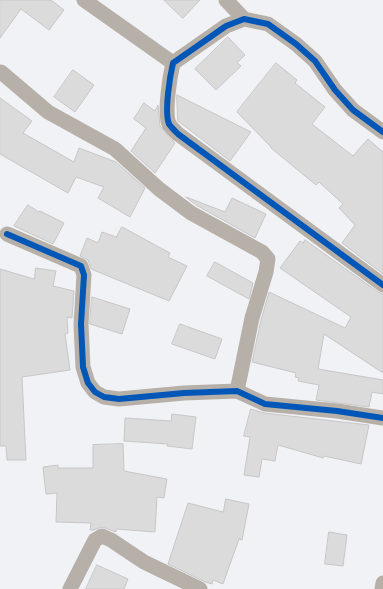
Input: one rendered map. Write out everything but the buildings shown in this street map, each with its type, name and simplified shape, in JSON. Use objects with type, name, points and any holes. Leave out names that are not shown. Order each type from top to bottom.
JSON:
[{"type":"street","points":[[84,0],[172,64]]},
{"type":"street","points":[[226,0],[244,19]]},
{"type":"street","points":[[383,132],[353,110],[335,90],[314,61],[296,44],[268,24],[244,19],[226,26],[172,64],[168,86],[168,115],[169,124],[178,134],[383,285]]},
{"type":"street","points":[[1,72],[48,112],[115,149],[159,189],[190,213],[262,252],[268,259],[266,272],[252,318],[237,392]]},
{"type":"street","points":[[7,234],[81,266],[84,275],[81,324],[83,367],[88,383],[94,392],[104,397],[120,399],[184,393],[237,392],[265,404],[337,411],[383,418]]},
{"type":"street","points":[[70,589],[95,540],[102,536],[111,540],[144,562],[200,589]]},
{"type":"street","points":[[382,589],[383,583]]},
{"type":"cycle path","points":[[383,132],[353,110],[335,90],[315,61],[296,44],[268,24],[244,19],[226,26],[173,63],[169,85],[167,111],[169,124],[174,130],[383,285]]},
{"type":"cycle path","points":[[7,234],[81,266],[84,275],[81,324],[83,367],[88,383],[95,392],[104,397],[119,399],[184,393],[237,391],[265,404],[337,411],[383,418]]}]
